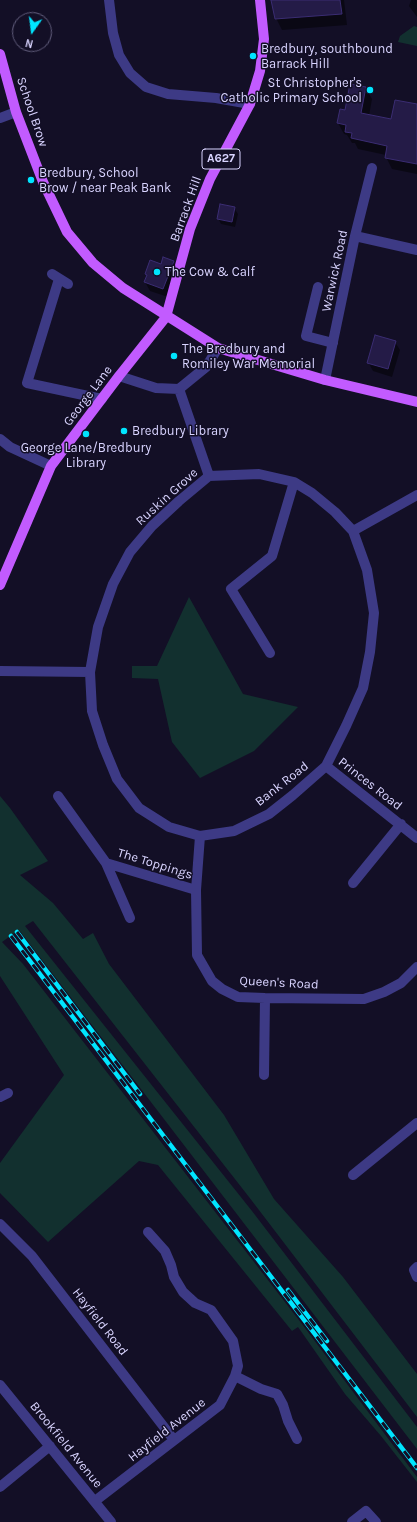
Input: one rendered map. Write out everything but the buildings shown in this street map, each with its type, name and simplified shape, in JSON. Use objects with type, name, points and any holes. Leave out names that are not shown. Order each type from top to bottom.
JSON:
[{"type":"main road","name":"Barrack Hill","points":[[166,317],[190,229],[210,179],[250,104],[260,70],[264,39],[260,0]]},
{"type":"main road","name":"School Brow","points":[[0,54],[16,112],[43,182],[67,232],[93,263],[122,288],[166,317],[218,348],[325,380],[417,402]]},
{"type":"main road","name":"George Lane","points":[[0,585],[51,466],[166,317]]},
{"type":"street","points":[[109,0],[113,33],[119,55],[130,73],[146,87],[168,94],[216,98],[250,104]]},
{"type":"street","points":[[0,118],[16,112]]},
{"type":"street","name":"Warwick Road","points":[[325,380],[355,236],[372,168]]},
{"type":"street","points":[[355,236],[417,250]]},
{"type":"street","points":[[60,279],[26,383],[102,399]]},
{"type":"street","points":[[318,287],[306,336],[333,343]]},
{"type":"street","points":[[119,376],[156,388],[179,389],[206,367],[218,348]]},
{"type":"street","points":[[179,389],[209,476]]},
{"type":"street","points":[[0,439],[15,450],[51,466]]},
{"type":"street","name":"Ruskin Grove","points":[[90,672],[98,627],[113,584],[130,552],[152,526],[209,476],[259,474],[294,482],[312,493],[335,512],[353,531]]},
{"type":"street","points":[[270,652],[231,589],[272,556],[294,482]]},
{"type":"street","points":[[353,531],[417,495]]},
{"type":"street","name":"Bank Road","points":[[90,672],[92,711],[103,745],[117,779],[139,808],[169,827],[200,836],[234,830],[269,814],[326,766],[363,688],[370,652],[374,613],[367,570],[353,531]]},
{"type":"street","points":[[0,671],[90,672]]},
{"type":"street","name":"Princes Road","points":[[326,766],[417,838]]},
{"type":"street","name":"The Toppings","points":[[58,796],[106,863],[130,918]]},
{"type":"street","points":[[354,883],[401,824]]},
{"type":"street","name":"Queen's Road","points":[[200,836],[196,890],[197,955],[212,981],[222,989],[238,997],[364,999],[384,992],[401,983],[417,967]]},
{"type":"street","name":"The Toppings","points":[[106,863],[196,890]]},
{"type":"street","points":[[264,1074],[265,998]]},
{"type":"street","points":[[353,1175],[417,1123]]},
{"type":"street","name":"Hayfield Road","points":[[0,1224],[32,1256],[174,1440]]},
{"type":"street","name":"Hayfield Avenue","points":[[95,1501],[220,1404],[235,1376],[238,1366],[233,1341],[211,1310],[195,1303],[183,1292],[174,1277],[165,1251],[148,1232]]},
{"type":"street","points":[[417,1267],[414,1270],[417,1277]]},
{"type":"street","points":[[235,1376],[261,1389],[277,1394],[297,1438]]},
{"type":"street","name":"Brookfield Avenue","points":[[0,1385],[111,1522]]},
{"type":"street","points":[[0,1486],[50,1446]]},
{"type":"street","points":[[352,1522],[366,1511],[376,1522]]},
{"type":"green space","points":[[414,26],[417,27],[417,46],[398,42],[400,36]]},
{"type":"green space","points":[[189,597],[243,694],[298,707],[254,751],[200,778],[172,742],[158,679],[132,678],[132,666],[157,666]]},
{"type":"green space","points":[[0,796],[48,861],[20,875],[53,903],[83,939],[93,933],[109,964],[224,1115],[274,1199],[343,1277],[417,1374],[417,1417],[249,1197],[33,921],[25,926],[252,1211],[417,1427],[417,1449],[19,930],[2,942],[23,964],[302,1324],[417,1477],[417,1482],[381,1436],[345,1394],[298,1327],[292,1331],[158,1165],[139,1161],[48,1242],[0,1193],[0,1163],[64,1075],[0,976]]},
{"type":"railway","points":[[17,932],[140,1094]]},
{"type":"railway","points":[[11,936],[417,1468]]},
{"type":"railway","points":[[288,1290],[327,1341]]},
{"type":"place","name":"Bredbury, southbound Barrack Hill","points":[[253,56]]},
{"type":"place","name":"St Christopher's Catholic Primary School","points":[[370,90]]},
{"type":"place","name":"Bredbury, School Brow / near Peak Bank","points":[[31,180]]},
{"type":"place","name":"The Cow & Calf","points":[[157,272]]},
{"type":"place","name":"The Bredbury and Romiley War Memorial","points":[[174,356]]},
{"type":"place","name":"Bredbury Library","points":[[124,431]]},
{"type":"place","name":"George Lane/Bredbury Library","points":[[86,434]]}]
